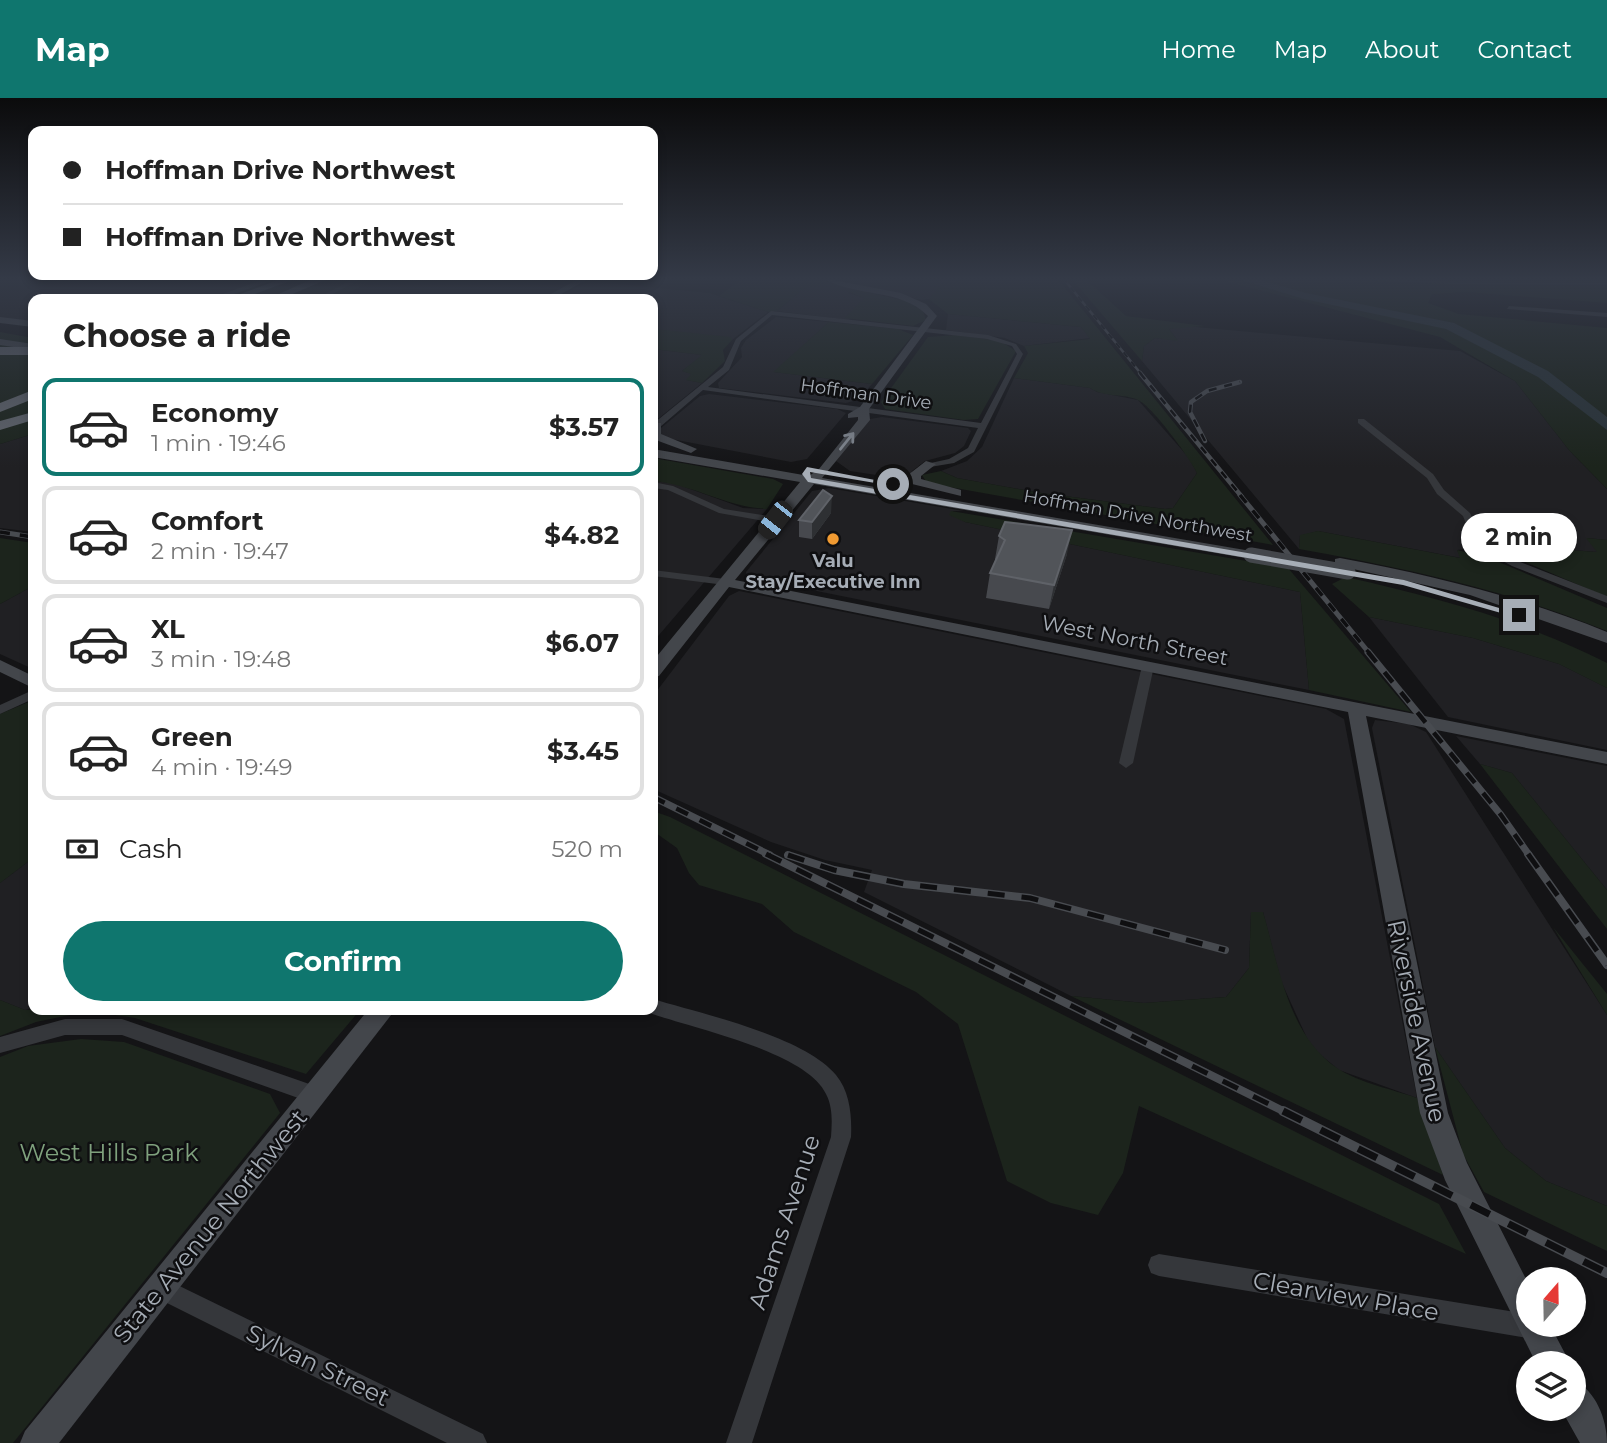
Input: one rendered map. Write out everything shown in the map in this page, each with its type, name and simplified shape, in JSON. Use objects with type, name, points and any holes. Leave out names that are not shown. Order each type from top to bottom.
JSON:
[{"type":"highway","points":[[0,351],[28,349]]},
{"type":"highway","points":[[2,393],[28,384]]},
{"type":"highway","points":[[0,408],[28,396]]},
{"type":"highway","points":[[0,426],[28,418]]},
{"type":"street","points":[[658,424],[730,362],[738,341]]},
{"type":"street","points":[[658,666],[775,520],[850,418],[864,410],[917,341]]},
{"type":"street","points":[[977,503],[916,481],[914,475],[930,464],[951,461],[967,453],[1020,354],[1010,343],[1002,341]]},
{"type":"street","points":[[0,342],[28,348]]},
{"type":"street","name":"Hoffman Drive","points":[[702,388],[983,426]]},
{"type":"street","points":[[814,467],[864,420],[864,410]]},
{"type":"street","points":[[1361,421],[1430,477],[1437,488],[1467,514],[1479,544],[1516,564],[1607,600]]},
{"type":"street","points":[[658,439],[699,451]]},
{"type":"street","name":"Hoffman Drive Northwest","points":[[658,444],[814,467],[977,503],[1468,589],[1555,617],[1607,639]]},
{"type":"street","name":"Hoffman Drive Northwest","points":[[658,453],[814,467],[908,497],[977,503]]},
{"type":"street","points":[[658,486],[670,488],[722,511],[775,520]]},
{"type":"street","name":"Hoffman Drive Northwest","points":[[1344,567],[1483,603],[1551,627],[1607,652]]},
{"type":"street","name":"West North Street","points":[[658,574],[725,582],[1607,758]]},
{"type":"street","points":[[0,665],[28,680]]},
{"type":"street","points":[[1126,762],[1148,666]]},
{"type":"street","points":[[0,710],[28,696]]},
{"type":"street","name":"Riverside Avenue","points":[[1356,708],[1434,1113],[1455,1170],[1516,1293]]},
{"type":"street","name":"Adams Avenue","points":[[658,1009],[801,1057],[830,1081],[839,1099],[841,1137],[740,1443]]},
{"type":"street","name":"State Avenue Northwest","points":[[37,1443],[379,1015]]},
{"type":"street","points":[[0,1045],[65,1027],[122,1027],[315,1095]]},
{"type":"street","name":"Clearview Place","points":[[1159,1265],[1516,1321]]},
{"type":"street","name":"Sylvan Street","points":[[161,1288],[474,1443]]},
{"type":"street","points":[[1586,1420],[1599,1443]]},
{"type":"shaded area","points":[[746,341],[808,341],[774,372],[872,384],[857,400],[846,403],[719,388],[718,383],[742,357],[741,348]]},
{"type":"shaded area","points":[[1012,341],[1067,341],[1024,346]]},
{"type":"shaded area","points":[[1151,341],[1347,341],[1460,351],[1515,381],[1569,450],[1607,489],[1607,540],[1587,538],[1598,552],[1501,545],[1457,550],[1461,558],[1318,531],[1300,536],[1299,549],[1142,361],[1144,346]]},
{"type":"shaded area","points":[[658,350],[703,355],[682,371],[692,374],[687,380],[702,383],[659,418]]},
{"type":"shaded area","points":[[1014,378],[1090,388],[1097,392],[1138,400],[1190,459],[1197,473],[1173,508],[1165,509],[1041,493],[957,478],[941,471],[967,461],[982,447]]},
{"type":"shaded area","points":[[709,394],[837,409],[846,413],[807,459],[791,462],[661,437],[661,428],[700,396]]},
{"type":"shaded area","points":[[882,417],[968,428],[971,431],[964,446],[955,453],[925,461],[912,471],[909,480],[850,471],[836,461],[870,419]]},
{"type":"shaded area","points":[[28,436],[28,531],[0,528],[0,444]]},
{"type":"shaded area","points":[[658,481],[674,483],[743,508],[767,509],[658,636]]},
{"type":"shaded area","points":[[829,488],[964,511],[952,511],[965,522],[1300,592],[1309,690],[747,577],[746,572],[812,491]]},
{"type":"shaded area","points":[[28,589],[28,667],[0,654],[0,604]]},
{"type":"shaded area","points":[[739,591],[1326,709],[1344,719],[1417,1098],[1339,1070],[1311,1047],[1281,981],[1263,912],[1251,913],[1249,968],[1226,997],[1144,1003],[1071,996],[864,892],[872,870],[825,860],[771,842],[658,791],[658,689],[729,596]]},
{"type":"shaded area","points":[[1369,617],[1473,638],[1559,664],[1607,688],[1607,750],[1448,717]]},
{"type":"shaded area","points":[[1375,720],[1409,724],[1426,732],[1607,1015],[1607,1206],[1546,1181],[1505,1148],[1435,1047],[1372,728]]},
{"type":"shaded area","points":[[1456,736],[1607,766],[1607,890],[1512,773],[1480,764]]},
{"type":"shaded area","points":[[28,862],[28,1009],[25,1010],[0,1000],[0,883]]},
{"type":"green space","points":[[0,341],[28,341],[28,436],[0,444]]},
{"type":"green space","points":[[658,341],[731,341],[723,350],[725,361],[702,383],[686,380],[691,374],[682,371],[702,355],[658,350]]},
{"type":"green space","points":[[808,341],[908,341],[872,384],[773,372]]},
{"type":"green space","points":[[925,341],[998,341],[1016,351],[978,419],[964,420],[885,409],[881,402]]},
{"type":"green space","points":[[1073,341],[1108,341],[1273,545],[927,483],[922,475],[941,471],[957,478],[1041,493],[1173,508],[1197,473],[1161,422],[1138,400],[1101,393],[1090,388],[1014,378],[1028,353],[1024,346]]},
{"type":"green space","points":[[1125,341],[1151,341],[1144,346],[1142,361]]},
{"type":"green space","points":[[1446,341],[1607,341],[1607,489],[1569,450],[1515,381]]},
{"type":"green space","points":[[658,459],[773,479],[783,484],[767,509],[737,504],[658,482]]},
{"type":"green space","points":[[951,511],[1288,568],[1411,712],[1309,690],[1300,592],[965,522],[949,515]]},
{"type":"green space","points":[[1318,531],[1460,558],[1457,550],[1487,557],[1607,608],[1607,631],[1494,592],[1378,564],[1299,549],[1300,535]]},
{"type":"green space","points":[[0,538],[28,542],[28,589],[0,604]]},
{"type":"green space","points":[[1586,538],[1607,540],[1607,597],[1509,555],[1501,545],[1597,552]]},
{"type":"green space","points":[[1346,577],[1479,612],[1542,634],[1607,663],[1607,688],[1559,664],[1473,638],[1369,617],[1332,584]]},
{"type":"green space","points":[[28,702],[28,862],[0,883],[0,714]]},
{"type":"green space","points":[[1480,764],[1512,773],[1607,890],[1607,929]]},
{"type":"green space","points":[[658,813],[1439,1204],[1466,1254],[1139,1106],[1123,1173],[1098,1215],[1051,1203],[1007,1181],[958,1024],[916,992],[794,932],[762,904],[699,885],[689,873],[677,848],[658,835]]},
{"type":"green space","points":[[1251,912],[1263,912],[1288,998],[1307,1037],[1320,1054],[1346,1073],[1365,1082],[1417,1098],[1443,1175],[1071,996],[1144,1003],[1226,997],[1249,968]]},
{"type":"green space","points":[[1553,927],[1607,994],[1607,1015]]},
{"type":"green space","points":[[0,1000],[28,1010],[28,1015],[70,1015],[36,1022],[0,1036]]},
{"type":"green space","points":[[115,1015],[356,1015],[306,1074],[135,1018]]},
{"type":"green space","name":"West Hills Park","points":[[81,1039],[124,1042],[270,1094],[280,1113],[13,1443],[0,1443],[0,1057],[28,1046]]},
{"type":"green space","points":[[1435,1047],[1505,1148],[1546,1181],[1607,1206],[1607,1251],[1484,1192],[1463,1154]]},
{"type":"building","points":[[823,490],[832,496],[812,522],[799,520]]},
{"type":"building","points":[[1005,522],[1072,530],[1054,585],[990,573],[1005,540],[999,536]]},
{"type":"waterway","points":[[1479,341],[1543,374],[1607,425]]},
{"type":"railway","points":[[1114,341],[1142,375]]},
{"type":"railway","points":[[1140,373],[1242,497]]},
{"type":"railway","points":[[1205,441],[1190,412],[1191,402],[1207,391],[1240,382]]},
{"type":"railway","points":[[1240,495],[1370,654]]},
{"type":"railway","points":[[0,532],[28,536]]},
{"type":"railway","points":[[1368,652],[1501,815],[1529,855]]},
{"type":"railway","points":[[658,799],[770,855]]},
{"type":"railway","points":[[766,854],[1287,1113]]},
{"type":"railway","points":[[1528,854],[1607,965]]},
{"type":"railway","points":[[788,855],[834,870],[904,884],[1030,898],[1225,950]]},
{"type":"railway","points":[[1283,1111],[1287,1113]]},
{"type":"railway","points":[[1287,1113],[1607,1273]]},
{"type":"place","name":"Valu Stay/Executive Inn","points":[[833,539]]},
{"type":"route","points":[[893,484],[807,469],[805,474],[808,480],[1404,582],[1519,615]]}]
